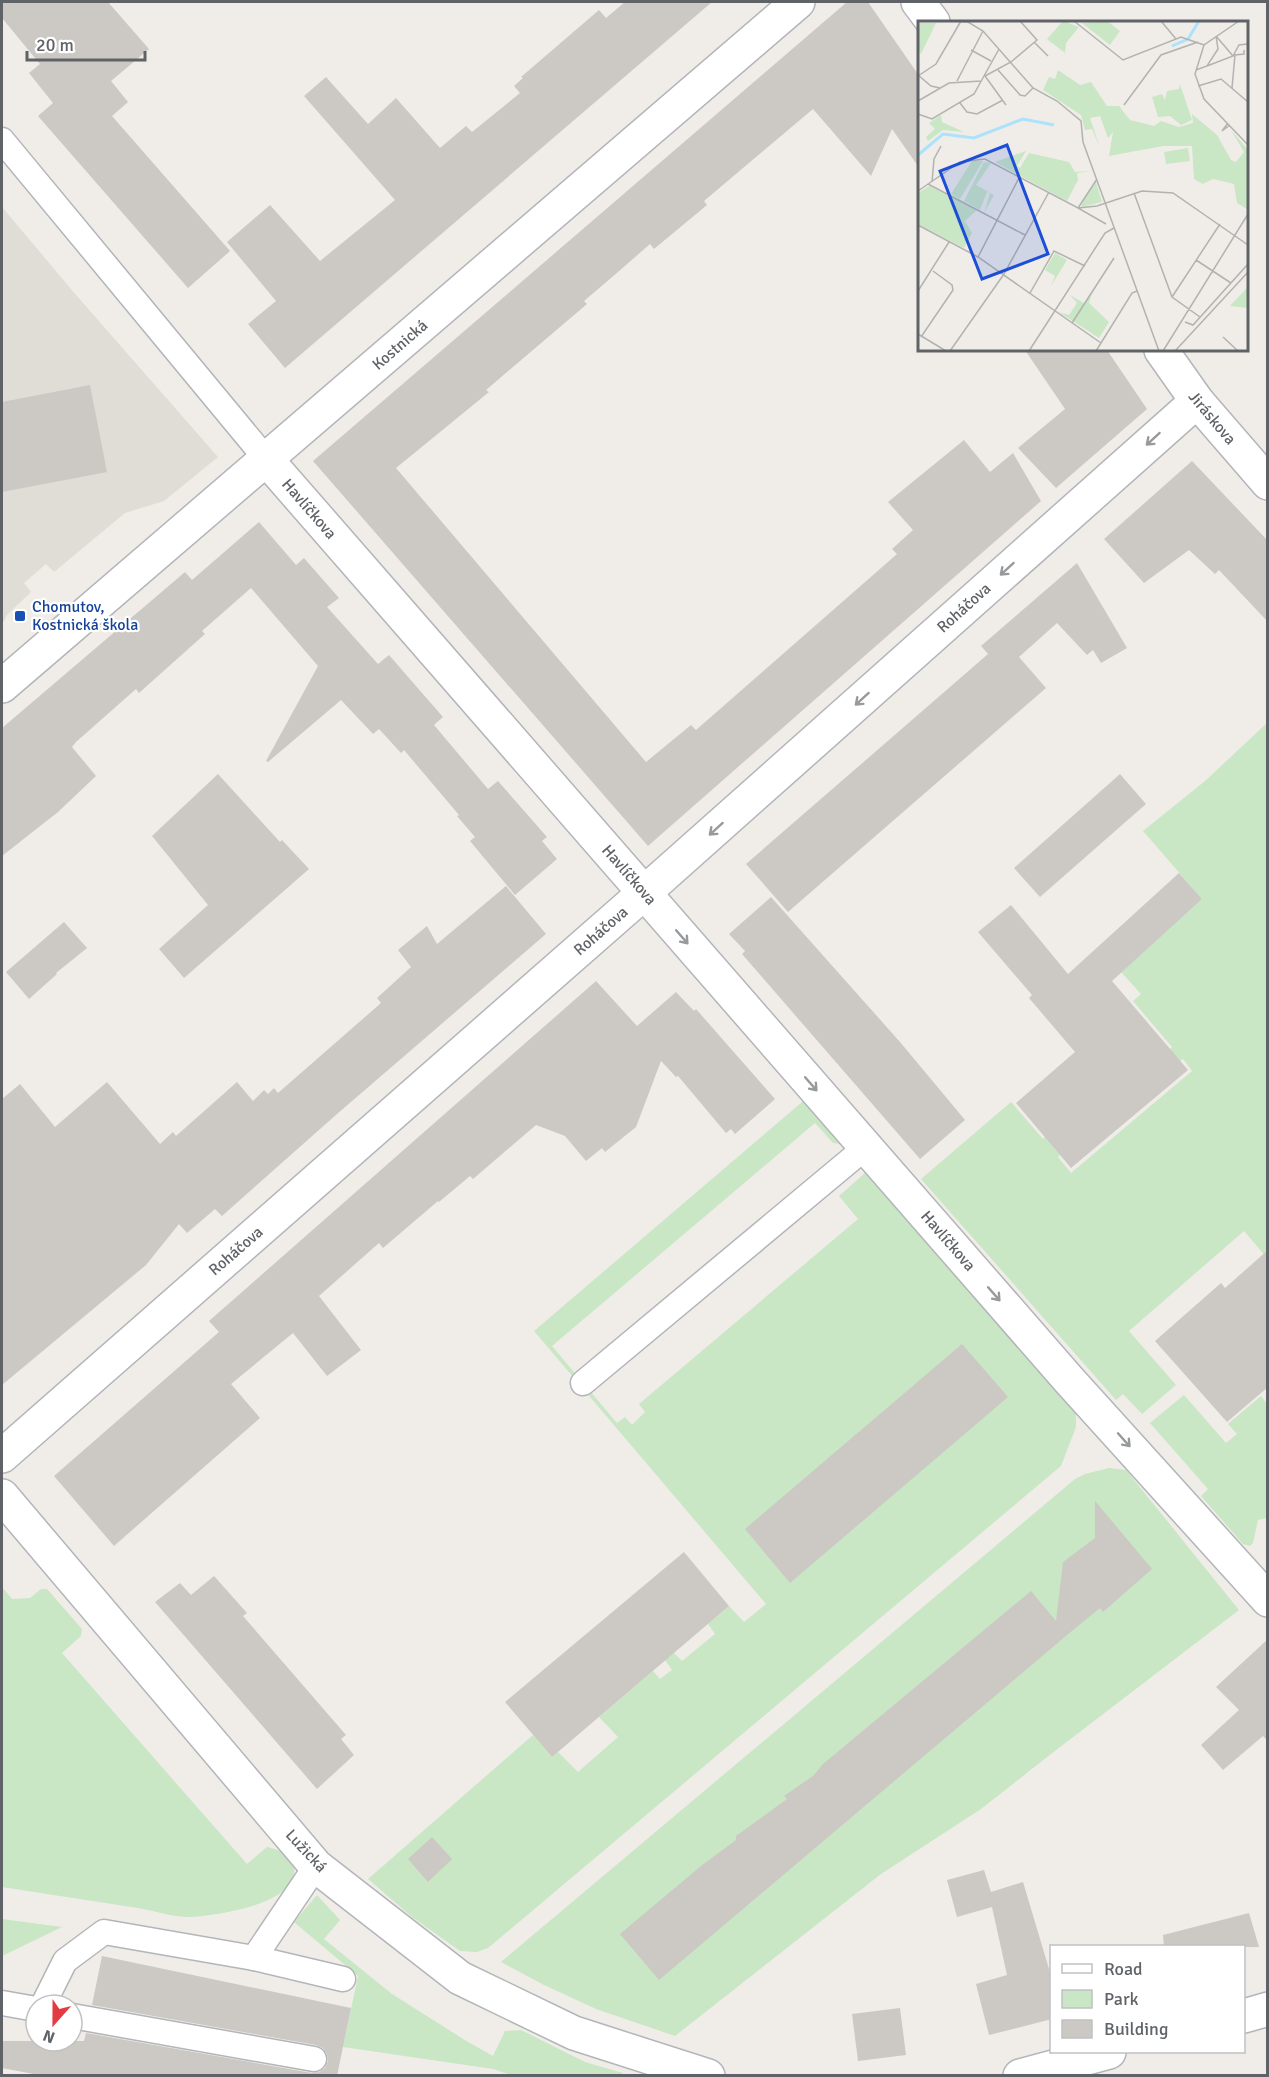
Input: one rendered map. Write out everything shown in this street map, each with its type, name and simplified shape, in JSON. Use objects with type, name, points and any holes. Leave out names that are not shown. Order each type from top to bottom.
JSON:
[{"type":"street","name":"Kostnická","points":[[2,686],[798,2]]},
{"type":"street","points":[[918,2],[932,21]]},
{"type":"street","name":"Jiráskova","points":[[1162,351],[1197,400],[1268,483]]},
{"type":"street","name":"Roháčova","points":[[2,1456],[644,893],[1197,400]]},
{"type":"street","name":"Havlíčkova","points":[[267,460],[1077,1389],[1268,1600]]},
{"type":"street","name":"Lužická","points":[[2,1496],[316,1866],[460,1978],[574,2033],[708,2076]]},
{"type":"street","points":[[1245,2016],[1268,2009]]},
{"type":"street","points":[[1020,2076],[1105,2053]]},
{"type":"lane","name":"Havlíčkova","points":[[2,140],[267,460]]},
{"type":"lane","points":[[583,1383],[866,1147]]},
{"type":"lane","points":[[254,1958],[316,1866]]},
{"type":"lane","points":[[49,1993],[65,1961],[104,1932],[254,1958],[343,1979]]},
{"type":"lane","points":[[2,2003],[24,2007]]},
{"type":"lane","points":[[84,2018],[314,2059]]},
{"type":"shaded area","points":[[2,207],[218,457],[164,501],[125,513],[54,572],[46,564],[24,583],[31,592],[7,615],[2,625]]},
{"type":"green space","points":[[1267,723],[1267,1258],[1244,1231],[1129,1331],[1176,1385],[1142,1414],[1123,1394],[1116,1400],[921,1179],[1011,1102],[1043,1139],[1045,1137],[1071,1173],[1192,1071],[1183,1059],[1180,1061],[1169,1050],[1172,1047],[1133,1001],[1141,994],[1121,972],[1202,899],[1143,831],[1205,781]]},
{"type":"green space","points":[[815,1091],[842,1142],[840,1144],[833,1143],[815,1123],[552,1346],[617,1423],[625,1417],[632,1425],[645,1412],[639,1404],[858,1219],[839,1196],[866,1172],[1076,1403],[1076,1427],[1061,1466],[488,1948],[477,1952],[460,1951],[412,1917],[368,1879],[533,1735],[552,1757],[558,1752],[578,1772],[618,1737],[599,1717],[653,1671],[660,1679],[672,1670],[665,1660],[674,1653],[682,1661],[715,1634],[708,1624],[729,1606],[744,1622],[766,1604],[534,1331]]},
{"type":"green space","points":[[1184,1395],[1226,1443],[1237,1434],[1228,1424],[1261,1396],[1267,1404],[1267,1518],[1258,1520],[1253,1543],[1250,1546],[1243,1544],[1201,1496],[1208,1489],[1150,1423]]},
{"type":"green space","points":[[1109,1468],[1126,1470],[1239,1610],[981,1809],[881,1874],[675,2036],[596,2009],[501,1962],[1075,1479]]},
{"type":"green space","points":[[2,1587],[12,1599],[30,1598],[41,1589],[47,1589],[82,1629],[81,1636],[62,1653],[247,1864],[267,1847],[291,1858],[294,1867],[292,1880],[284,1890],[271,1899],[237,1910],[185,1917],[2,1887]]},
{"type":"green space","points":[[317,1895],[340,1920],[324,1939],[392,1994],[468,2042],[493,2056],[505,2031],[521,2030],[585,2062],[623,2073],[621,2076],[511,2075],[493,2069],[343,2047],[358,1976],[294,1922]]},
{"type":"green space","points":[[2,1919],[62,1927],[2,1956]]},
{"type":"building","points":[[2,2],[108,2],[149,49],[111,81],[128,102],[112,116],[230,251],[188,288],[38,116],[53,103],[29,73],[40,64],[2,18]]},
{"type":"building","points":[[625,2],[712,2],[285,368],[248,324],[276,301],[227,242],[270,205],[320,261],[395,200],[304,96],[326,77],[368,124],[396,98],[440,148],[466,126],[472,132],[520,93],[514,86],[523,78],[521,77],[599,10],[606,18]]},
{"type":"building","points":[[847,2],[868,2],[918,74],[918,166],[892,129],[871,176],[813,109],[704,201],[707,205],[654,249],[650,244],[584,301],[587,304],[486,390],[489,392],[396,468],[646,762],[691,725],[696,730],[897,554],[892,549],[913,530],[888,502],[964,440],[990,472],[1013,453],[1041,501],[648,846],[313,461]]},
{"type":"building","points":[[1026,351],[1108,351],[1147,409],[1056,488],[1018,448],[1065,409]]},
{"type":"building","points":[[90,385],[107,472],[2,492],[2,402]]},
{"type":"building","points":[[1192,461],[1268,541],[1268,622],[1219,570],[1215,574],[1189,550],[1144,583],[1104,539]]},
{"type":"building","points":[[259,522],[296,565],[304,558],[339,598],[327,607],[378,664],[389,655],[443,717],[434,725],[488,789],[498,781],[547,837],[542,841],[557,859],[515,895],[470,841],[475,837],[457,816],[459,815],[404,750],[401,753],[379,729],[373,734],[341,700],[268,762],[266,761],[318,666],[251,588],[202,631],[205,634],[139,693],[136,689],[76,742],[72,747],[96,776],[58,812],[2,856],[2,728],[185,572],[192,580]]},
{"type":"building","points":[[1077,563],[1127,648],[1101,663],[1093,650],[1087,655],[1057,623],[1019,657],[1046,688],[788,912],[746,864],[988,654],[981,646]]},
{"type":"building","points":[[218,774],[280,842],[282,840],[309,869],[184,978],[159,949],[208,905],[152,836]]},
{"type":"building","points":[[1120,774],[1146,804],[1040,897],[1014,868]]},
{"type":"building","points":[[1179,873],[1202,899],[1112,981],[1188,1070],[1071,1168],[1016,1103],[1075,1052],[1029,998],[1032,995],[978,932],[1011,905],[1068,974]]},
{"type":"building","points":[[506,886],[546,934],[222,1216],[215,1209],[187,1233],[179,1224],[146,1265],[2,1385],[2,1099],[20,1084],[55,1127],[107,1082],[160,1144],[173,1132],[176,1136],[237,1082],[253,1101],[264,1090],[268,1094],[274,1088],[278,1093],[381,1003],[377,998],[411,967],[398,950],[427,926],[437,944]]},
{"type":"building","points":[[771,897],[900,1042],[965,1120],[920,1159],[742,954],[745,951],[729,934]]},
{"type":"building","points":[[64,922],[87,948],[29,999],[6,972]]},
{"type":"building","points":[[596,981],[637,1026],[676,992],[694,1011],[696,1009],[775,1099],[735,1134],[731,1129],[726,1133],[678,1076],[676,1077],[661,1061],[636,1127],[605,1152],[602,1148],[586,1161],[565,1136],[536,1125],[473,1179],[470,1176],[383,1248],[379,1243],[319,1296],[361,1350],[327,1376],[293,1333],[231,1384],[260,1418],[114,1546],[54,1476],[219,1332],[209,1321]]},
{"type":"building","points":[[1268,1250],[1268,1387],[1227,1422],[1155,1341],[1221,1283],[1225,1288]]},
{"type":"building","points":[[962,1344],[1008,1397],[790,1583],[745,1529]]},
{"type":"building","points":[[1095,1501],[1152,1569],[1103,1612],[1100,1608],[1067,1635],[659,1980],[620,1934],[701,1866],[736,1840],[736,1836],[787,1799],[784,1796],[813,1776],[823,1764],[1031,1591],[1056,1621],[1063,1562],[1095,1538]]},
{"type":"building","points":[[684,1552],[729,1606],[552,1757],[505,1702]]},
{"type":"building","points":[[214,1576],[247,1613],[243,1616],[346,1735],[341,1739],[354,1755],[317,1789],[155,1602],[180,1583],[191,1595]]},
{"type":"building","points":[[1268,1639],[1268,1741],[1263,1736],[1223,1770],[1201,1745],[1239,1710],[1216,1687]]},
{"type":"building","points":[[432,1837],[452,1859],[428,1882],[408,1859]]},
{"type":"building","points":[[984,1870],[991,1892],[1023,1882],[1050,1972],[1050,2020],[989,2035],[976,1984],[1007,1975],[992,1907],[957,1917],[947,1880]]},
{"type":"building","points":[[1249,1913],[1259,1947],[1164,1945],[1163,1935]]},
{"type":"building","points":[[102,1956],[351,2008],[337,2076],[44,2076],[2,2068],[2,2041],[24,2041],[24,2053],[84,2053],[86,2033],[312,2073],[325,2068],[328,2061],[323,2048],[316,2045],[92,2005]]},
{"type":"building","points":[[900,2008],[906,2055],[858,2061],[852,2014]]},
{"type":"place","name":"Chomutov, Kostnická škola","points":[[20,616]]}]
